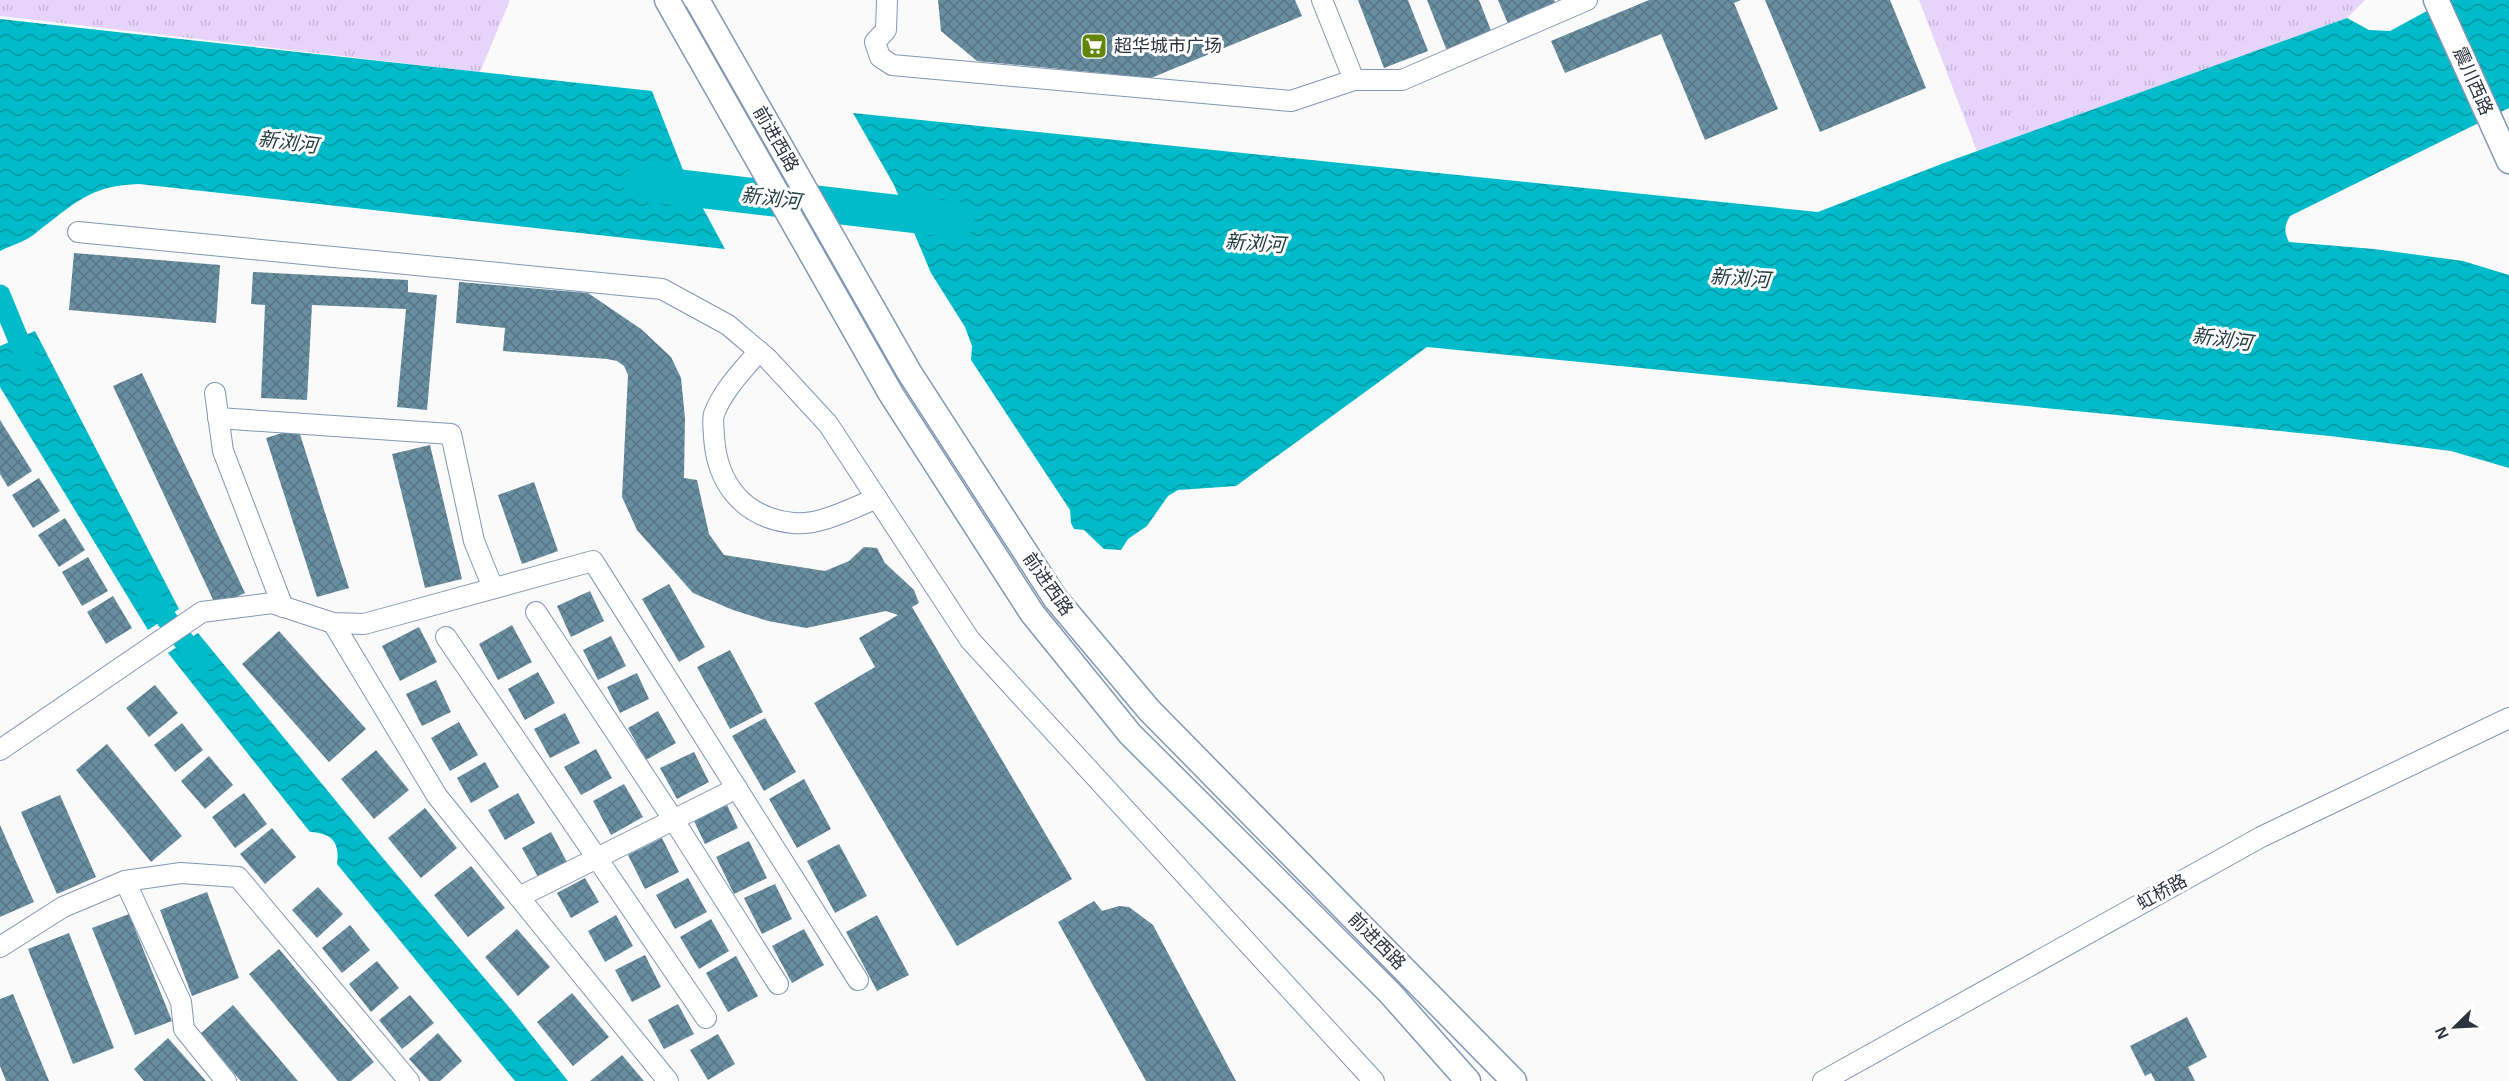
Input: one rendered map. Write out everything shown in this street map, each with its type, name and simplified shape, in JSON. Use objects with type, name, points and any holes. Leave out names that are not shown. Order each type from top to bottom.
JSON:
[{"type":"main road","name":"前进西路","points":[[667,0],[891,394],[1032,613],[1130,734],[1390,993],[1468,1081]]},
{"type":"main road","name":"前进西路","points":[[697,0],[909,372],[1055,598],[1149,710],[1514,1081]]},
{"type":"main road","name":"震川西路","points":[[2436,0],[2509,161]]},
{"type":"street","points":[[887,0],[886,30],[874,42],[880,57],[892,65],[1291,101],[1354,80],[1402,80],[1587,0]]},
{"type":"street","points":[[1323,0],[1354,80]]},
{"type":"street","points":[[78,232],[662,289],[728,325],[759,351],[828,424],[970,640],[1374,1081]]},
{"type":"street","points":[[759,351],[732,382],[713,416],[715,452],[725,483],[745,504],[766,516],[795,523],[830,517],[877,498]]},
{"type":"street","points":[[215,393],[223,451],[284,607]]},
{"type":"street","points":[[219,418],[451,434],[474,541],[493,588]]},
{"type":"street","points":[[0,750],[202,612],[272,603],[333,623],[364,624],[593,561],[858,980]]},
{"type":"street","points":[[536,612],[674,819],[778,984]]},
{"type":"street","points":[[333,623],[437,796],[668,1081]]},
{"type":"street","points":[[446,637],[706,1018]]},
{"type":"street","name":"虹桥路","points":[[1823,1081],[2261,837],[2509,718]]},
{"type":"street","points":[[519,897],[737,788]]},
{"type":"street","points":[[0,947],[63,907],[125,881],[181,873],[238,877],[409,1081]]},
{"type":"street","points":[[125,881],[181,1002],[184,1029],[226,1081]]},
{"type":"green space","points":[[0,0],[510,0],[480,72],[0,16]]},
{"type":"green space","points":[[1919,0],[2365,0],[2347,18],[1977,151]]},
{"type":"water","points":[[2447,0],[2509,0],[2509,108],[2290,216],[2286,232],[2289,242],[2374,249],[2463,261],[2509,275],[2509,468],[2451,451],[2330,436],[1427,347],[1236,486],[1178,490],[1168,496],[1147,526],[1128,539],[1121,550],[1104,549],[1084,530],[1074,529],[1070,510],[971,360],[972,346],[965,327],[931,273],[894,185],[853,113],[1818,212],[1944,163],[2347,18],[2369,30],[2390,31]]},
{"type":"water","points":[[0,19],[652,91],[685,175],[725,249],[139,184],[122,185],[95,192],[73,205],[29,238],[0,251]]},
{"type":"water","points":[[35,331],[179,609],[148,630],[0,387],[0,346]]},
{"type":"water","points":[[198,633],[568,1081],[515,1081],[337,864],[336,844],[333,840],[324,834],[310,832],[168,653]]},
{"type":"building","name":"超华城市广场","points":[[938,0],[1295,0],[1302,16],[1151,78],[977,61],[941,31]]},
{"type":"building","points":[[1358,0],[1408,0],[1428,51],[1384,68]]},
{"type":"building","points":[[1427,0],[1479,0],[1492,33],[1447,51]]},
{"type":"building","points":[[1498,0],[1554,0],[1557,6],[1509,26]]},
{"type":"building","points":[[1649,0],[1741,0],[1734,3],[1778,109],[1705,140],[1661,34],[1565,73],[1551,41]]},
{"type":"building","points":[[1765,0],[1890,0],[1926,88],[1820,132]]},
{"type":"building","points":[[74,253],[220,265],[216,323],[69,310]]},
{"type":"building","points":[[253,272],[408,280],[408,292],[437,295],[427,410],[397,407],[406,309],[312,305],[307,400],[261,398],[265,305],[251,304]]},
{"type":"building","points":[[459,282],[588,293],[641,329],[671,357],[681,378],[685,418],[684,478],[697,480],[709,534],[724,555],[825,571],[849,561],[864,547],[877,548],[885,563],[914,590],[919,603],[912,607],[1072,879],[957,946],[814,703],[875,667],[859,638],[898,615],[886,611],[806,628],[768,621],[733,610],[693,593],[637,530],[622,497],[628,375],[624,366],[617,361],[607,359],[503,351],[505,328],[456,323]]},
{"type":"building","points":[[142,373],[245,593],[216,606],[113,386]]},
{"type":"building","points":[[0,420],[32,471],[8,487],[0,474]]},
{"type":"building","points":[[298,428],[349,588],[317,597],[266,438]]},
{"type":"building","points":[[430,445],[462,579],[425,588],[392,454]]},
{"type":"building","points":[[39,478],[60,511],[33,528],[12,495]]},
{"type":"building","points":[[534,482],[558,551],[522,564],[498,495]]},
{"type":"building","points":[[65,518],[85,550],[59,567],[38,535]]},
{"type":"building","points":[[88,557],[108,591],[82,606],[62,572]]},
{"type":"building","points":[[669,584],[705,647],[679,662],[642,599]]},
{"type":"building","points":[[590,591],[604,621],[571,637],[557,606]]},
{"type":"building","points":[[113,596],[132,628],[106,644],[87,612]]},
{"type":"building","points":[[512,625],[532,662],[498,680],[479,644]]},
{"type":"building","points":[[419,627],[437,662],[400,681],[382,646]]},
{"type":"building","points":[[279,631],[366,729],[329,762],[242,664]]},
{"type":"building","points":[[611,636],[626,666],[598,680],[583,650]]},
{"type":"building","points":[[730,650],[763,712],[730,729],[697,667]]},
{"type":"building","points":[[538,672],[555,703],[525,720],[508,689]]},
{"type":"building","points":[[637,673],[649,699],[620,713],[607,687]]},
{"type":"building","points":[[436,680],[451,712],[422,726],[406,694]]},
{"type":"building","points":[[155,685],[178,713],[149,737],[126,708]]},
{"type":"building","points":[[658,711],[676,743],[646,760],[628,728]]},
{"type":"building","points":[[565,713],[580,743],[550,758],[534,729]]},
{"type":"building","points":[[765,718],[796,772],[764,791],[732,736]]},
{"type":"building","points":[[459,722],[478,755],[450,771],[431,738]]},
{"type":"building","points":[[182,723],[203,750],[175,772],[154,745]]},
{"type":"building","points":[[107,744],[182,836],[151,862],[76,770]]},
{"type":"building","points":[[596,749],[612,778],[581,795],[564,767]]},
{"type":"building","points":[[376,750],[409,790],[374,819],[341,779]]},
{"type":"building","points":[[694,752],[709,782],[677,799],[660,768]]},
{"type":"building","points":[[209,756],[233,785],[205,809],[181,781]]},
{"type":"building","points":[[485,762],[499,787],[471,803],[457,778]]},
{"type":"building","points":[[804,779],[831,829],[797,848],[769,799]]},
{"type":"building","points":[[624,784],[643,817],[611,835],[593,801]]},
{"type":"building","points":[[244,793],[267,824],[235,848],[212,817]]},
{"type":"building","points":[[518,793],[535,823],[505,840],[488,810]]},
{"type":"building","points":[[60,795],[96,877],[57,894],[21,812]]},
{"type":"building","points":[[727,805],[738,828],[705,844],[694,821]]},
{"type":"building","points":[[425,808],[457,848],[421,878],[388,838]]},
{"type":"building","points":[[0,825],[34,902],[0,917]]},
{"type":"building","points":[[272,828],[296,857],[265,884],[240,854]]},
{"type":"building","points":[[551,832],[567,862],[538,877],[522,848]]},
{"type":"building","points":[[662,838],[679,872],[645,889],[628,855]]},
{"type":"building","points":[[749,841],[767,878],[734,894],[716,857]]},
{"type":"building","points":[[839,844],[867,896],[835,913],[807,861]]},
{"type":"building","points":[[471,866],[505,908],[468,937],[434,895]]},
{"type":"building","points":[[585,878],[599,902],[571,918],[557,893]]},
{"type":"building","points":[[688,878],[707,912],[675,929],[656,895]]},
{"type":"building","points":[[775,884],[792,919],[762,934],[744,898]]},
{"type":"building","points":[[318,887],[343,914],[317,938],[292,910]]},
{"type":"building","points":[[207,892],[239,978],[192,996],[160,910]]},
{"type":"building","points":[[1094,901],[1102,911],[1119,906],[1129,907],[1153,925],[1236,1081],[1146,1081],[1058,922]]},
{"type":"building","points":[[129,914],[172,1021],[135,1035],[92,928]]},
{"type":"building","points":[[616,915],[633,946],[605,962],[588,931]]},
{"type":"building","points":[[877,915],[909,975],[877,991],[846,932]]},
{"type":"building","points":[[711,919],[729,951],[699,969],[680,937]]},
{"type":"building","points":[[350,925],[370,950],[342,973],[322,948]]},
{"type":"building","points":[[517,929],[550,967],[518,996],[485,957]]},
{"type":"building","points":[[804,929],[824,965],[792,983],[772,946]]},
{"type":"building","points":[[69,933],[114,1048],[73,1064],[28,949]]},
{"type":"building","points":[[279,949],[374,1062],[351,1081],[338,1081],[249,974]]},
{"type":"building","points":[[645,955],[661,987],[632,1002],[615,970]]},
{"type":"building","points":[[736,956],[758,996],[728,1012],[706,973]]},
{"type":"building","points":[[377,961],[399,988],[371,1012],[349,984]]},
{"type":"building","points":[[572,993],[609,1037],[573,1066],[537,1022]]},
{"type":"building","points":[[13,994],[49,1081],[6,1081],[0,1066],[0,999]]},
{"type":"building","points":[[410,995],[434,1023],[402,1049],[379,1020]]},
{"type":"building","points":[[678,1004],[694,1034],[664,1049],[648,1020]]},
{"type":"building","points":[[233,1005],[298,1081],[241,1081],[200,1034]]},
{"type":"building","points":[[2187,1017],[2207,1057],[2188,1067],[2195,1081],[2155,1081],[2151,1073],[2145,1076],[2130,1046]]},
{"type":"building","points":[[438,1033],[462,1061],[440,1081],[429,1081],[409,1059]]},
{"type":"building","points":[[718,1034],[735,1064],[708,1080],[690,1050]]},
{"type":"building","points":[[168,1038],[206,1081],[144,1081],[134,1069]]},
{"type":"building","points":[[622,1055],[644,1081],[590,1081]]},
{"type":"waterway","name":"新浏河","points":[[642,183],[957,220]]},
{"type":"waterway","points":[[0,295],[28,363]]},
{"type":"waterway","points":[[148,595],[201,663]]},
{"type":"place","name":"超华城市广场","points":[[1094,46]]}]
